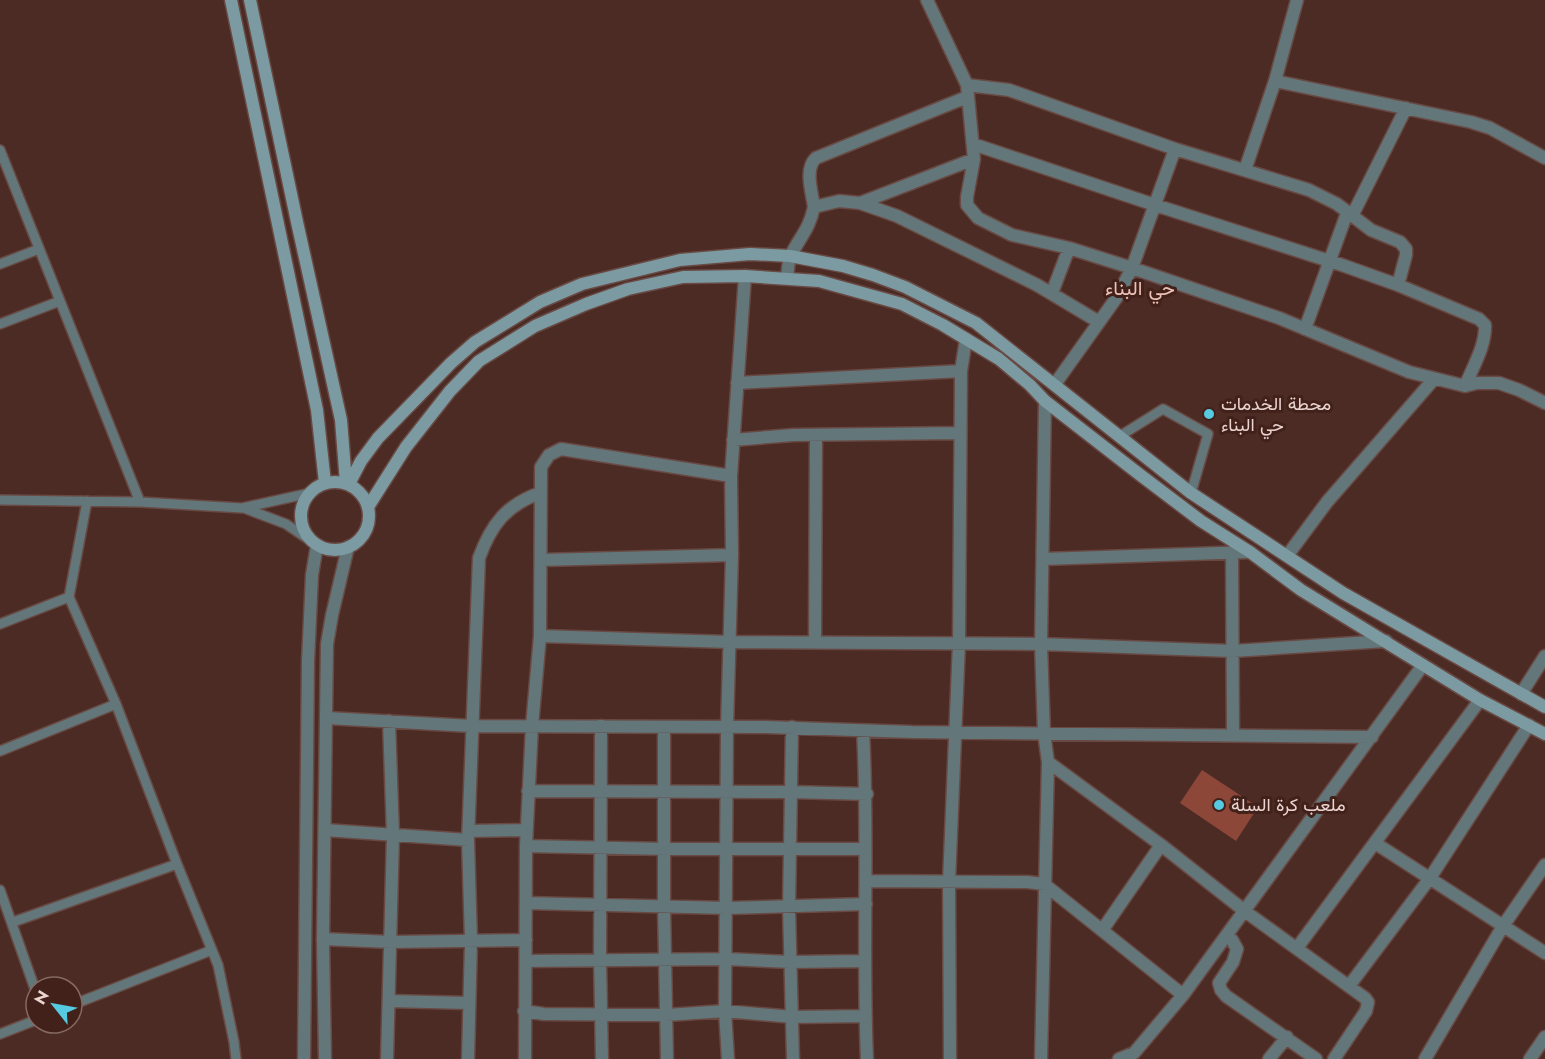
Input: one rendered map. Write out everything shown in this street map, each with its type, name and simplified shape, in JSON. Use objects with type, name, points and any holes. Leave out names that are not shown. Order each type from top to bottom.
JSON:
[{"type":"main road","points":[[231,0],[316,410],[325,483]]},
{"type":"main road","points":[[250,0],[341,420],[348,484]]},
{"type":"main road","points":[[348,484],[361,460],[378,438],[451,363],[476,342],[540,302],[582,284],[680,260],[750,254],[790,256],[843,266],[905,287],[976,323],[1191,494],[1343,593],[1545,707]]},
{"type":"main road","points":[[368,507],[406,447],[450,391],[479,361],[535,326],[628,289],[682,277],[745,276],[819,280],[902,304],[966,339],[999,360],[1030,385],[1045,401],[1201,520],[1250,552],[1301,590],[1480,700],[1545,734]]},
{"type":"main road","points":[[336,481],[348,484],[364,498],[368,507],[368,526],[363,535],[348,548],[327,549],[315,544],[307,536],[301,519],[304,500],[325,483],[336,481]]},
{"type":"street","points":[[927,0],[967,91],[974,159],[966,197],[967,205],[978,218],[1012,235],[1069,248],[1132,268],[1305,329],[1409,372],[1465,386],[1477,383],[1499,383],[1545,403]]},
{"type":"street","points":[[1245,170],[1275,81],[1297,0]]},
{"type":"street","points":[[1275,81],[1457,118],[1490,128],[1545,158]]},
{"type":"street","points":[[787,278],[790,256],[804,235],[814,207],[810,172],[811,164],[816,158],[967,91],[1009,90],[1175,149],[1309,190],[1337,204],[1371,230],[1395,238],[1404,246],[1406,255],[1398,285]]},
{"type":"street","points":[[1305,329],[1329,260],[1349,215],[1406,108]]},
{"type":"street","points":[[973,144],[1329,260],[1398,285],[1479,320],[1485,325],[1482,344],[1465,386]]},
{"type":"street","points":[[1055,384],[1117,297],[1132,268],[1175,149]]},
{"type":"street","points":[[860,203],[974,159]]},
{"type":"street","points":[[814,207],[839,201],[860,203],[897,216],[1052,293],[1099,322]]},
{"type":"street","points":[[1052,293],[1069,248]]},
{"type":"street","points":[[728,1059],[725,1011],[727,728],[732,555],[730,476],[745,276]]},
{"type":"street","points":[[950,1059],[949,882],[959,643],[961,371],[966,339]]},
{"type":"street","points":[[737,383],[961,371]]},
{"type":"street","points":[[1287,556],[1327,502],[1434,380]]},
{"type":"street","points":[[1041,1059],[1048,762],[1044,732],[1041,644],[1045,401]]},
{"type":"street","points":[[732,440],[816,435],[960,433]]},
{"type":"street","points":[[815,642],[816,435]]},
{"type":"street","points":[[525,1059],[526,846],[532,726],[540,636],[541,467],[549,455],[561,449],[730,476]]},
{"type":"street","points":[[468,1059],[471,941],[469,836],[471,726],[479,558],[486,537],[506,511],[526,498],[540,493]]},
{"type":"street","points":[[304,1059],[308,661],[315,544]]},
{"type":"street","points":[[325,1059],[323,939],[327,644],[348,548]]},
{"type":"street","points":[[1232,552],[1233,735]]},
{"type":"street","points":[[1043,559],[1250,552]]},
{"type":"street","points":[[541,560],[732,555]]},
{"type":"street","points":[[540,636],[729,642],[1041,644],[1233,651],[1386,641]]},
{"type":"street","points":[[1521,694],[1545,656]]},
{"type":"street","points":[[1119,1059],[1139,1056],[1246,912],[1423,665]]},
{"type":"street","points":[[1297,948],[1480,700]]},
{"type":"street","points":[[327,718],[471,726],[792,727],[863,731],[1372,737]]},
{"type":"street","points":[[387,1059],[393,835],[389,722]]},
{"type":"street","points":[[1349,986],[1430,878],[1529,725]]},
{"type":"street","points":[[601,726],[600,1015],[602,1059]]},
{"type":"street","points":[[792,727],[789,908],[793,1059]]},
{"type":"street","points":[[664,728],[667,1059]]},
{"type":"street","points":[[863,731],[867,795],[865,962],[867,1059]]},
{"type":"street","points":[[1048,762],[1161,845],[1246,912],[1365,998],[1368,1006],[1334,1059]]},
{"type":"street","points":[[528,791],[790,792],[867,795]]},
{"type":"street","points":[[325,830],[393,835],[469,836],[527,830]]},
{"type":"street","points":[[1376,843],[1545,953]]},
{"type":"street","points":[[1103,929],[1161,845]]},
{"type":"street","points":[[526,846],[866,849]]},
{"type":"street","points":[[1425,1059],[1503,926],[1545,865]]},
{"type":"street","points":[[866,881],[1044,884],[1183,995]]},
{"type":"street","points":[[526,903],[727,908],[866,904]]},
{"type":"street","points":[[1227,936],[1237,950],[1233,962],[1219,983],[1221,990],[1234,1002],[1316,1059]]},
{"type":"street","points":[[323,939],[391,942],[526,940]]},
{"type":"street","points":[[527,961],[727,959],[865,962]]},
{"type":"street","points":[[389,1001],[469,1003]]},
{"type":"street","points":[[524,1011],[544,1014],[667,1015],[725,1011],[793,1017],[865,1016]]},
{"type":"street","points":[[1532,1058],[1545,1036]]},
{"type":"street","points":[[1269,1059],[1287,1037]]},
{"type":"lane","points":[[0,150],[2,163],[39,249],[140,502]]},
{"type":"lane","points":[[0,264],[39,249]]},
{"type":"lane","points":[[0,324],[60,301]]},
{"type":"lane","points":[[1120,436],[1163,409],[1208,434],[1191,494]]},
{"type":"lane","points":[[0,500],[140,502],[242,508],[310,493]]},
{"type":"lane","points":[[87,501],[69,597],[116,704],[218,965],[236,1059]]},
{"type":"lane","points":[[242,508],[286,524],[315,544]]},
{"type":"lane","points":[[0,624],[69,597]]},
{"type":"lane","points":[[0,751],[116,704]]},
{"type":"lane","points":[[13,922],[177,864]]},
{"type":"lane","points":[[0,890],[30,975]]},
{"type":"lane","points":[[84,1000],[212,950]]},
{"type":"lane","points":[[0,1034],[24,1025]]},
{"type":"shaded area","name":"ملعب كرة السلة","points":[[1202,770],[1258,807],[1236,841],[1180,803]]},
{"type":"place","name":"محطة الخدمات حي البناء","points":[[1209,414]]},
{"type":"place","name":"ملعب كرة السلة","points":[[1219,805]]},
{"type":"district","name":"حي البناء","points":[[1140,288]]}]
